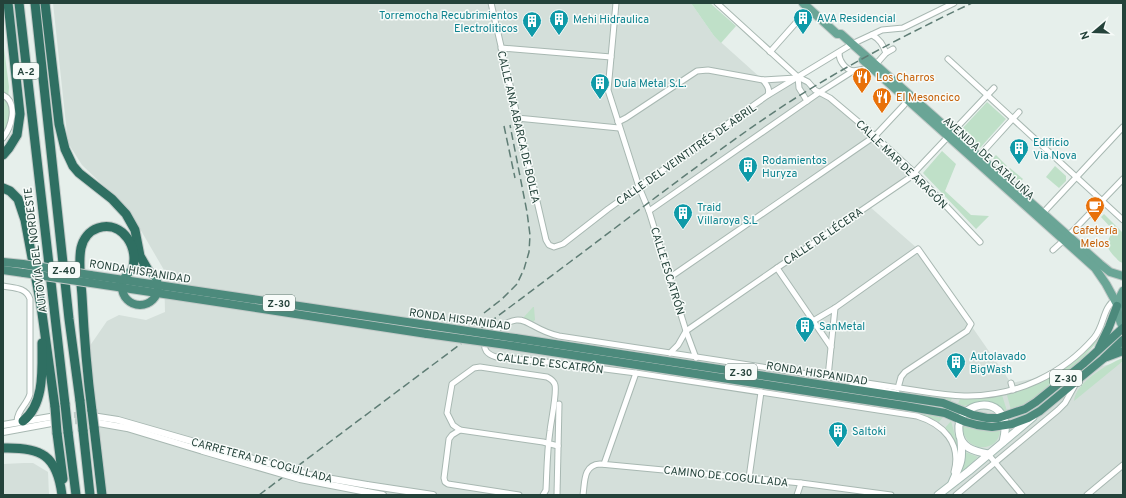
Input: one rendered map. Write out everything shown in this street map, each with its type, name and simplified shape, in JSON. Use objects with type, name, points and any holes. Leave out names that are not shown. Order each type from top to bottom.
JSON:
[{"type":"highway","points":[[10,3],[28,129],[34,139]]},
{"type":"highway","points":[[3,155],[17,135],[20,114],[10,3]]},
{"type":"highway","name":"AUTOVÍA DEL NORDESTE","points":[[18,3],[76,495]]},
{"type":"highway","name":"A-2","points":[[35,3],[50,139]]},
{"type":"highway","points":[[45,3],[59,124],[65,149],[74,166],[80,173],[112,199],[126,214],[135,230],[140,256],[148,270],[154,275],[158,289],[153,300],[147,304],[136,304],[126,298],[123,284],[126,275],[132,270],[140,268],[148,270]]},
{"type":"highway","name":"Z-40","points":[[45,3],[44,24],[51,103],[50,139],[69,318],[84,430],[90,495]]},
{"type":"highway","points":[[3,188],[10,191],[15,196],[21,207],[39,296],[56,415],[64,495]]},
{"type":"highway","points":[[102,495],[86,364],[81,249],[86,237],[93,230],[105,227],[113,228],[122,232],[130,242],[133,249],[134,260],[132,270]]},
{"type":"highway","name":"RONDA HISPANIDAD","points":[[3,262],[23,269],[158,289],[434,326],[943,403],[965,412],[987,418],[1003,417],[1025,409],[1036,402],[1123,328]]},
{"type":"highway","name":"RONDA HISPANIDAD","points":[[3,270],[23,269]]},
{"type":"highway","name":"RONDA HISPANIDAD","points":[[158,289],[427,334],[905,406],[945,413],[973,424],[988,426],[1005,426],[1028,418],[1040,411],[1103,359],[1123,340]]},
{"type":"highway","points":[[20,422],[33,410],[39,388],[42,368],[42,345],[39,296]]},
{"type":"highway","points":[[1096,352],[1110,327],[1118,300]]},
{"type":"highway","points":[[1103,359],[1123,351]]},
{"type":"highway","points":[[3,448],[29,449],[46,456],[56,470],[64,495]]},
{"type":"main road","name":"AVENIDA DE CATALUÑA","points":[[806,6],[837,34],[838,38],[850,45],[1066,238],[1106,270],[1123,276]]},
{"type":"main road","name":"AVENIDA DE CATALUÑA","points":[[951,135],[979,156],[1043,213],[1100,274],[1118,300],[1118,316],[1123,328]]},
{"type":"main road","points":[[953,480],[960,467],[962,459],[959,431],[960,420],[965,412],[975,406],[987,406],[998,411],[1003,417],[1005,426],[1003,442]]},
{"type":"main road","name":"RONDA HISPANIDAD","points":[[938,495],[953,480],[969,471],[1040,411]]},
{"type":"main road","points":[[961,441],[971,450],[988,454]]},
{"type":"street","name":"CALLE ANA ABARCA DE BOLEA","points":[[491,3],[546,240],[554,247]]},
{"type":"street","name":"CALLE ESCATRÓN","points":[[616,3],[608,90],[618,125],[639,187],[649,211],[669,278],[696,358]]},
{"type":"street","points":[[717,3],[798,77],[808,82],[820,92]]},
{"type":"street","name":"CALLE DEL VEINTITRÉS DE ABRIL","points":[[554,247],[563,244],[639,187],[768,95],[850,45],[882,30],[903,28],[954,3]]},
{"type":"street","points":[[770,52],[806,6]]},
{"type":"street","points":[[872,35],[880,40],[886,53]]},
{"type":"street","points":[[501,48],[611,56]]},
{"type":"street","points":[[649,211],[820,92],[853,71],[872,65],[893,49]]},
{"type":"street","points":[[838,53],[842,63],[848,70],[853,71]]},
{"type":"street","points":[[948,59],[1123,220]]},
{"type":"street","points":[[517,118],[618,125],[697,71],[708,70],[763,80],[798,77]]},
{"type":"street","points":[[798,77],[799,88],[807,101]]},
{"type":"street","points":[[763,80],[768,86],[768,95]]},
{"type":"street","name":"CALLE DE LÉCERA","points":[[686,331],[909,178],[994,88]]},
{"type":"street","name":"CALLE MAR DE ARAGÓN","points":[[820,92],[830,98],[875,136],[915,173],[980,242]]},
{"type":"street","points":[[3,95],[10,102],[12,114],[11,124],[3,138]]},
{"type":"street","points":[[669,278],[875,136],[908,96]]},
{"type":"street","points":[[979,156],[1019,112]]},
{"type":"street","points":[[1043,213],[1123,127]]},
{"type":"street","points":[[1053,250],[1123,179]]},
{"type":"street","points":[[813,321],[835,308],[918,249],[971,324],[967,331],[905,372],[901,377],[898,388]]},
{"type":"street","points":[[777,268],[831,347]]},
{"type":"street","points":[[3,286],[23,290],[27,293],[30,299],[30,394],[28,400],[19,413],[20,422]]},
{"type":"street","name":"CALLE DE ESCATRÓN","points":[[953,480],[956,458],[954,448],[949,437],[938,425],[917,416],[636,373],[496,357],[486,352],[484,342],[504,324],[511,320],[518,320],[526,322],[540,330],[554,335],[696,358],[828,377],[839,380],[958,396],[987,395],[1013,390],[1042,378],[1064,365],[1076,356],[1099,331],[1108,306],[1118,300]]},
{"type":"street","points":[[828,377],[835,308]]},
{"type":"street","points":[[670,353],[678,345],[686,331]]},
{"type":"street","points":[[543,495],[546,490],[549,443],[556,389],[553,381],[547,377],[480,367],[474,368],[454,382],[451,388],[447,414],[453,425],[460,430],[549,443],[558,446]]},
{"type":"street","name":"CALLE DE ESCATRÓN","points":[[726,370],[741,370],[774,374],[800,374]]},
{"type":"street","points":[[604,464],[636,373]]},
{"type":"street","name":"RONDA HISPANIDAD","points":[[734,380],[748,386],[792,394],[805,399]]},
{"type":"street","name":"RONDA HISPANIDAD","points":[[839,380],[856,386],[890,391],[915,399]]},
{"type":"street","points":[[956,495],[998,465],[1001,457],[1058,410],[1065,403],[1077,380]]},
{"type":"street","points":[[1011,383],[1013,390]]},
{"type":"street","points":[[749,478],[760,392]]},
{"type":"street","points":[[557,495],[559,404]]},
{"type":"street","name":"CALLE DE ESCATRÓN","points":[[880,410],[914,408]]},
{"type":"street","points":[[3,425],[56,415]]},
{"type":"street","points":[[3,432],[56,415]]},
{"type":"street","name":"CARRETERA DE COGULLADA","points":[[92,419],[310,475],[416,494],[433,495]]},
{"type":"street","points":[[460,430],[452,435],[450,439],[444,482],[448,484],[519,495]]},
{"type":"street","name":"CARRETERA DE COGULLADA","points":[[204,448],[300,480],[383,495]]},
{"type":"street","points":[[988,454],[1022,495]]},
{"type":"street","name":"CAMINO DE COGULLADA","points":[[583,495],[588,468],[596,464],[801,483],[891,495]]},
{"type":"street","points":[[1087,495],[1123,465]]},
{"type":"street","points":[[797,495],[801,483]]},
{"type":"shaded area","points":[[53,3],[691,3],[714,36],[763,80],[798,77],[820,92],[875,136],[915,173],[869,206],[918,249],[1011,383],[1123,362],[1123,495],[107,495],[87,350],[107,321],[119,315],[146,320],[165,312],[164,270],[129,210],[82,165],[68,143]]},
{"type":"shaded area","points":[[33,463],[48,472],[49,495],[3,495],[3,464]]},
{"type":"green space","points":[[691,3],[710,3],[736,26],[721,43],[714,36]]},
{"type":"green space","points":[[3,40],[9,87],[8,99],[12,114],[3,138]]},
{"type":"green space","points":[[987,102],[1006,119],[980,148],[961,130]]},
{"type":"green space","points":[[942,151],[956,164],[945,191],[971,215],[989,216],[976,229],[923,173]]},
{"type":"green space","points":[[996,155],[1007,166],[1005,169],[993,158]]},
{"type":"green space","points":[[1055,166],[1066,176],[1066,181],[1059,188],[1046,177]]},
{"type":"green space","points":[[1010,168],[1023,179],[1020,182],[1007,171]]},
{"type":"green space","points":[[1104,214],[1123,233],[1123,263],[1109,250],[1108,241],[1113,230],[1101,217]]},
{"type":"green space","points":[[534,307],[535,320],[532,323],[523,318]]},
{"type":"green space","points":[[1104,327],[1106,327],[1097,342],[1083,358],[1038,396],[1024,405],[1011,410],[1007,395],[1049,378],[1075,361],[1096,340]]},
{"type":"green space","points":[[1123,358],[1123,361],[1074,401],[1076,394],[1086,381],[1101,369]]},
{"type":"green space","points":[[910,392],[952,398],[950,403],[910,394]]},
{"type":"green space","points":[[1002,395],[1007,411],[983,401],[957,406],[960,399],[985,398]]},
{"type":"green space","points":[[908,411],[943,417],[939,422],[926,416]]},
{"type":"green space","points":[[951,421],[958,446],[958,454],[953,440],[945,428]]},
{"type":"green space","points":[[964,425],[984,430],[1000,430],[999,437],[995,443],[989,446],[976,446],[965,436],[962,427]]},
{"type":"green space","points":[[965,452],[978,457],[967,467],[966,470],[960,474],[964,463]]},
{"type":"tunnel","points":[[56,416],[92,416]]},
{"type":"tunnel","points":[[57,422],[93,422]]},
{"type":"railway","points":[[259,495],[672,185],[777,110],[824,80],[897,40],[972,3]]},
{"type":"railway","points":[[484,313],[502,299],[517,284],[524,269],[529,252],[530,235],[527,212],[510,125]]},
{"type":"railway","points":[[504,126],[515,178]]},
{"type":"place","name":"AVA Residencial","points":[[803,35]]},
{"type":"place","name":"Mehi Hidraulica","points":[[559,36]]},
{"type":"place","name":"Torremocha Recubrimientos Electroliticos","points":[[532,38]]},
{"type":"place","name":"Los Charros","points":[[862,94]]},
{"type":"place","name":"Dula Metal S.L.","points":[[600,100]]},
{"type":"place","name":"El Mesoncico","points":[[882,114]]},
{"type":"place","name":"Edificio Via Nova","points":[[1019,165]]},
{"type":"place","name":"Rodamientos Huryza","points":[[748,183]]},
{"type":"place","name":"Cafetería Melos","points":[[1095,223]]},
{"type":"place","name":"Traid Villaroya S.L","points":[[683,230]]},
{"type":"place","name":"SanMetal","points":[[805,343]]},
{"type":"place","name":"Autolavado BigWash","points":[[956,379]]},
{"type":"place","name":"Saltoki","points":[[838,448]]}]
